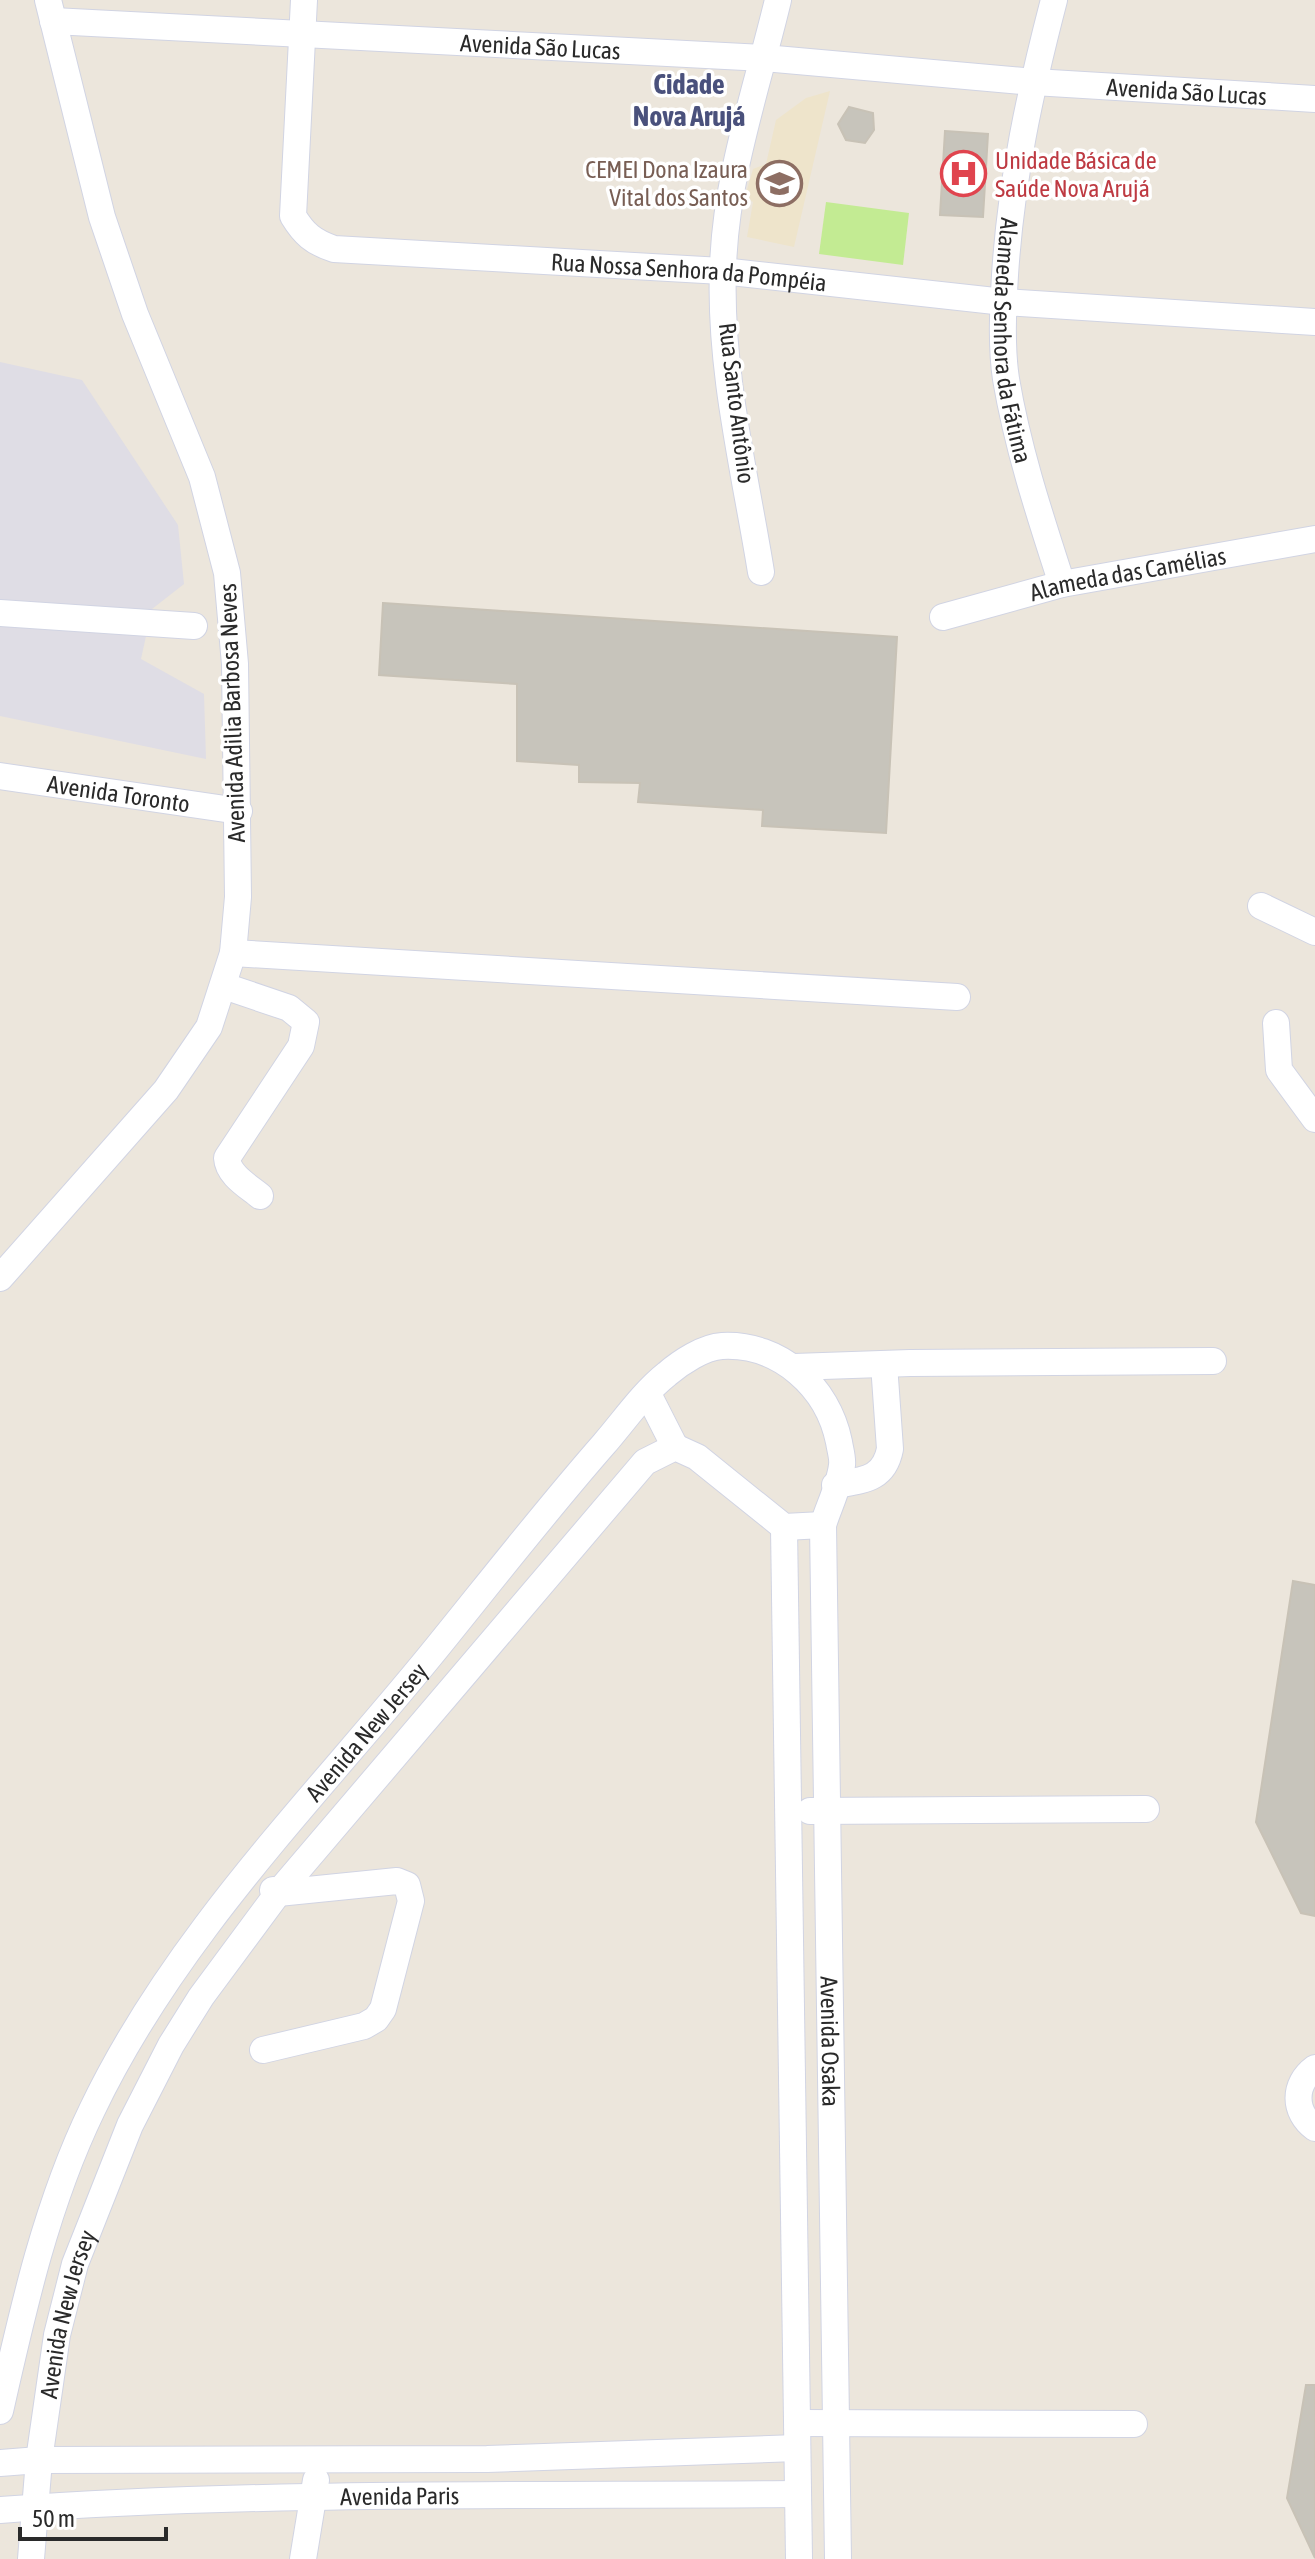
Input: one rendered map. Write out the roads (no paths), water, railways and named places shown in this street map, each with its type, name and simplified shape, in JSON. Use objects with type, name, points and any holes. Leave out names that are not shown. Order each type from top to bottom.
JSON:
[{"type":"street","name":"Rua Nossa Senhora da Pompéia","points":[[304,0],[292,207],[293,216],[302,232],[315,243],[334,249],[722,271],[1004,302],[1315,322]]},
{"type":"street","name":"Rua Santo Antônio","points":[[761,572],[730,382],[722,271],[737,162],[778,0]]},
{"type":"street","name":"Alameda Senhora da Fátima","points":[[1054,0],[1009,204],[1004,302],[1005,375],[1023,462],[1062,584]]},
{"type":"street","name":"Avenida São Lucas","points":[[50,10],[303,32],[764,58],[1034,82],[1315,99]]},
{"type":"street","name":"Avenida Adilia Barbosa Neves","points":[[0,1278],[166,1090],[209,1027],[233,953],[239,811],[235,664],[227,573],[202,477],[135,314],[102,217],[50,10]]},
{"type":"street","name":"Alameda das Camélias","points":[[943,617],[1062,584],[1315,539]]},
{"type":"street","points":[[0,613],[194,626]]},
{"type":"street","name":"Avenida Toronto","points":[[0,776],[239,811]]},
{"type":"street","points":[[1261,906],[1315,932]]},
{"type":"street","points":[[233,953],[957,997]]},
{"type":"street","points":[[224,986],[289,1008],[306,1022],[301,1046],[227,1158],[227,1166],[260,1196]]},
{"type":"street","points":[[1276,1023],[1279,1070],[1315,1119]]},
{"type":"street","name":"Avenida New Jersey","points":[[0,2411],[26,2297],[51,2213],[90,2113],[142,2018],[245,1874],[648,1394],[686,1359],[718,1346],[751,1348],[794,1367],[813,1385],[834,1419],[843,1463],[823,1525]]},
{"type":"street","points":[[794,1367],[1213,1361]]},
{"type":"street","points":[[835,1485],[872,1478],[882,1472],[888,1462],[890,1449],[884,1364]]},
{"type":"street","points":[[648,1394],[675,1447],[697,1457],[784,1527],[823,1525]]},
{"type":"street","name":"Avenida New Jersey","points":[[31,2559],[39,2460],[57,2335],[87,2226],[130,2125],[171,2045],[201,1997],[278,1893],[628,1479],[645,1462],[675,1447]]},
{"type":"street","points":[[569,1485],[601,1512]]},
{"type":"street","name":"Avenida Osaka","points":[[823,1525],[838,2559]]},
{"type":"street","name":"Avenida Osaka","points":[[784,1527],[799,2559]]},
{"type":"street","points":[[789,1811],[1146,1809]]},
{"type":"street","points":[[245,1874],[278,1893],[397,1881],[407,1885],[411,1901],[383,2009],[376,2019],[364,2026],[263,2050]]},
{"type":"street","points":[[791,1984],[829,1985]]},
{"type":"street","points":[[142,2018],[171,2045]]},
{"type":"street","points":[[1315,2068],[1305,2077],[1298,2096],[1302,2116],[1315,2128]]},
{"type":"street","points":[[793,2131],[831,2130]]},
{"type":"street","points":[[51,2213],[87,2226]]},
{"type":"street","points":[[794,2234],[833,2233]]},
{"type":"street","name":"Avenida Paris","points":[[0,2463],[39,2460],[318,2461],[613,2455],[797,2436],[836,2421],[1134,2424]]},
{"type":"street","points":[[611,2496],[613,2455]]},
{"type":"street","points":[[303,2559],[318,2461]]},
{"type":"street","name":"Avenida Paris","points":[[0,2510],[118,2501],[314,2497],[798,2494]]},
{"type":"place","name":"Unidade Básica de Saúde Nova Arujá","points":[[964,174]]},
{"type":"place","name":"CEMEI Dona Izaura Vital dos Santos","points":[[779,183]]},
{"type":"district","name":"Cidade Nova Arujá","points":[[689,100]]}]
